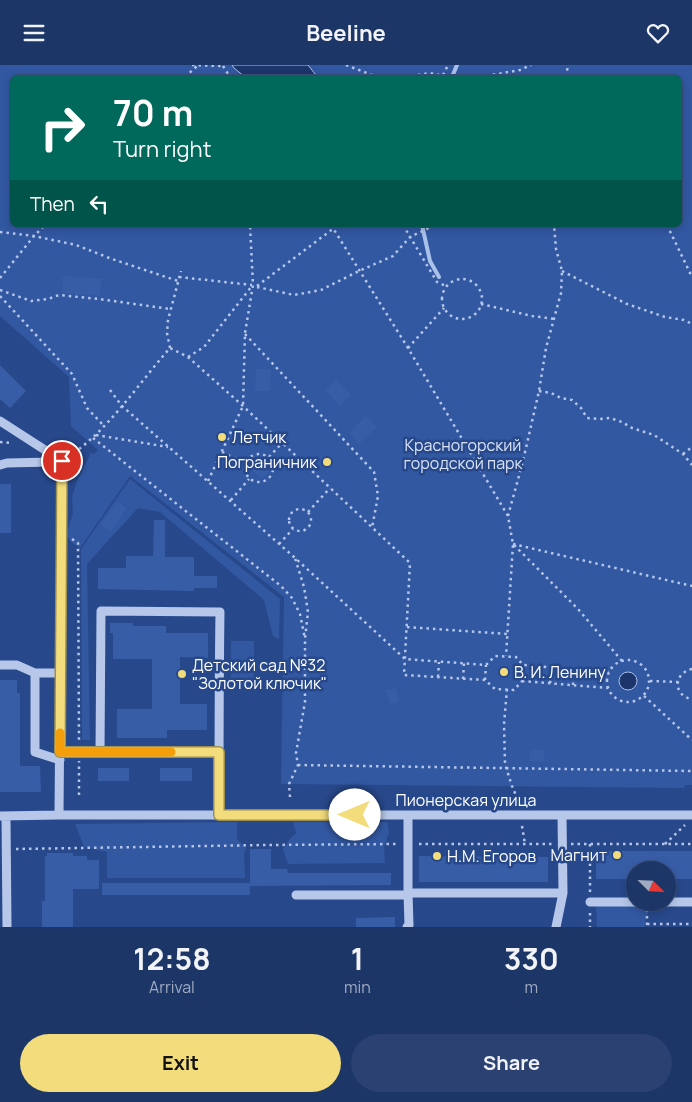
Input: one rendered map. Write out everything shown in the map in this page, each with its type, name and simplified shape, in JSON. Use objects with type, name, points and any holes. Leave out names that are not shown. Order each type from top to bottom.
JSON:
[{"type":"street","points":[[0,421],[62,461],[59,815]]},
{"type":"street","points":[[0,465],[7,463],[52,462],[58,458]]},
{"type":"street","points":[[100,752],[101,611],[220,612],[219,815]]},
{"type":"street","points":[[0,665],[17,665],[35,673],[60,673]]},
{"type":"street","points":[[35,673],[35,752],[60,756],[79,752],[219,752]]},
{"type":"street","points":[[408,815],[409,926]]},
{"type":"street","points":[[556,927],[563,893],[562,815]]},
{"type":"street","name":"Пионерская улица","points":[[3,816],[692,815]]},
{"type":"street","points":[[3,816],[6,849],[7,927]]},
{"type":"street","points":[[296,895],[563,893]]},
{"type":"street","points":[[590,902],[626,902]]},
{"type":"street","points":[[676,902],[692,902]]},
{"type":"path","points":[[192,65],[223,65]]},
{"type":"path","points":[[346,65],[372,75]]},
{"type":"path","points":[[491,75],[520,70],[531,65]]},
{"type":"path","points":[[189,75],[198,66]]},
{"type":"path","points":[[418,75],[430,73],[441,75]]},
{"type":"path","points":[[0,278],[43,227]]},
{"type":"path","points":[[208,481],[243,406],[244,333],[253,285],[250,227]]},
{"type":"path","points":[[257,287],[332,227],[408,348],[508,516],[513,543],[506,656]]},
{"type":"path","points":[[404,227],[437,282],[446,286]]},
{"type":"path","points":[[0,232],[34,236],[76,245],[112,259],[179,279],[253,285],[294,295],[321,290],[393,256],[410,237],[430,227]]},
{"type":"path","points":[[508,516],[524,461],[546,348],[561,293],[562,271],[556,249],[554,227]]},
{"type":"path","points":[[668,227],[692,277]]},
{"type":"path","points":[[170,348],[167,333],[168,320],[181,271]]},
{"type":"path","points":[[562,271],[627,304],[692,324]]},
{"type":"path","points":[[457,279],[469,280],[474,283],[481,294],[481,304],[473,315],[461,319],[449,314],[444,308],[443,292],[446,286],[457,279]]},
{"type":"path","points":[[188,357],[204,347],[253,285]]},
{"type":"path","points":[[0,291],[31,301],[48,299],[59,295],[170,309]]},
{"type":"path","points":[[0,296],[72,374],[87,408],[104,426]]},
{"type":"path","points":[[481,304],[532,316],[555,319]]},
{"type":"path","points":[[408,348],[444,308]]},
{"type":"path","points":[[244,333],[374,472],[378,495],[372,528]]},
{"type":"path","points":[[170,348],[188,357],[243,406],[410,563],[404,675],[485,680],[495,689],[514,690],[522,681],[523,665]]},
{"type":"path","points":[[74,453],[96,435],[170,348]]},
{"type":"path","points":[[110,391],[122,406],[294,557],[405,659],[486,665]]},
{"type":"path","points":[[539,391],[572,400],[581,408],[587,418],[610,418],[654,435],[683,454],[692,465]]},
{"type":"path","points":[[96,435],[169,447]]},
{"type":"path","points":[[93,438],[281,586],[292,598],[300,614],[305,639]]},
{"type":"path","points":[[269,457],[282,443]]},
{"type":"path","points":[[683,454],[692,447]]},
{"type":"path","points":[[221,452],[245,463]]},
{"type":"path","points":[[258,454],[269,457],[274,467],[270,478],[260,483],[254,482],[246,475],[245,463],[253,455],[258,454]]},
{"type":"path","points":[[230,501],[250,479]]},
{"type":"path","points":[[308,512],[330,488]]},
{"type":"path","points":[[300,509],[308,512],[312,519],[309,528],[301,531],[293,529],[289,521],[292,513],[300,509]]},
{"type":"path","points":[[279,544],[293,529]]},
{"type":"path","points":[[62,533],[78,543],[79,795]]},
{"type":"path","points":[[513,543],[692,585]]},
{"type":"path","points":[[513,543],[578,609],[622,661]]},
{"type":"path","points":[[290,797],[289,785],[298,765],[296,753],[305,702],[305,639],[308,612],[304,587],[294,557]]},
{"type":"path","points":[[407,627],[507,633]]},
{"type":"path","points":[[485,680],[486,665],[495,656],[516,657],[523,665],[610,672]]},
{"type":"path","points":[[438,661],[438,677]]},
{"type":"path","points":[[622,661],[638,662],[647,670],[650,681],[644,696],[635,702],[624,702],[614,697],[608,688],[607,682],[610,672],[613,667],[622,661]]},
{"type":"path","points":[[463,679],[464,663]]},
{"type":"path","points":[[550,683],[552,668]]},
{"type":"path","points":[[573,685],[574,669]]},
{"type":"path","points":[[692,669],[684,672],[678,682],[678,688],[681,693],[685,697],[692,699]]},
{"type":"path","points":[[522,681],[608,688]]},
{"type":"path","points":[[650,681],[678,682]]},
{"type":"path","points":[[507,689],[504,724],[506,764],[512,786],[518,798]]},
{"type":"path","points":[[644,696],[692,740]]},
{"type":"path","points":[[298,765],[692,771]]},
{"type":"path","points":[[665,844],[686,824]]},
{"type":"path","points":[[590,844],[590,927]]},
{"type":"path","points":[[6,849],[266,845],[692,844]]},
{"type":"path","points":[[647,911],[647,926],[692,924]]},
{"type":"green space","name":"Красногорский городской парк","points":[[0,65],[692,65],[692,785],[685,785],[684,788],[281,784],[284,597],[130,476],[80,548],[72,543],[66,535],[73,513],[72,497],[77,481],[91,453],[94,454],[98,450],[71,426],[69,377],[0,316]]},
{"type":"green space","points":[[130,479],[280,599],[279,639],[273,636],[264,600],[160,512],[138,508],[87,564],[90,740],[82,740],[81,549]]},
{"type":"green space","points":[[231,641],[254,641],[254,683],[231,683]]},
{"type":"green space","points":[[237,822],[237,839],[246,848],[244,854],[245,878],[107,878],[107,852],[84,847],[75,824]]},
{"type":"green space","points":[[293,822],[387,822],[389,832],[384,847],[385,863],[288,864],[283,849],[296,833]]},
{"type":"green space","points":[[604,900],[626,902],[626,911],[648,911],[645,927],[597,927],[596,907]]},
{"type":"shaded area","points":[[232,65],[308,65],[317,75],[243,75]]},
{"type":"shaded area","points":[[628,672],[634,675],[637,681],[634,687],[628,690],[622,687],[619,681],[622,675]]},
{"type":"building","points":[[63,276],[101,279],[100,296],[62,293]]},
{"type":"building","points":[[0,365],[26,391],[10,408],[0,399]]},
{"type":"building","points":[[256,369],[271,369],[270,391],[255,391]]},
{"type":"building","points":[[336,380],[351,395],[340,406],[325,390]]},
{"type":"building","points":[[366,416],[377,427],[359,444],[349,433]]},
{"type":"building","points":[[256,457],[270,470],[262,479],[248,466]]},
{"type":"building","points":[[0,484],[11,484],[11,533],[0,533]]},
{"type":"building","points":[[118,501],[127,508],[110,532],[100,525]]},
{"type":"building","points":[[154,520],[165,520],[165,557],[194,557],[194,576],[217,576],[217,588],[194,588],[194,591],[98,589],[98,568],[126,568],[126,556],[153,556]]},
{"type":"building","points":[[110,623],[133,623],[133,626],[166,626],[166,633],[208,633],[208,658],[180,657],[180,704],[207,704],[207,730],[167,730],[167,738],[117,738],[117,709],[152,709],[152,659],[113,659],[113,633],[110,633]]},
{"type":"building","points":[[0,680],[17,680],[17,693],[20,693],[20,766],[40,766],[41,792],[0,792]]},
{"type":"building","points":[[396,688],[399,702],[390,704],[386,690]]},
{"type":"building","points":[[530,750],[545,750],[544,761],[529,761]]},
{"type":"building","points":[[98,768],[129,768],[129,781],[98,781]]},
{"type":"building","points":[[160,768],[192,768],[192,781],[160,781]]},
{"type":"building","points":[[250,849],[271,849],[271,869],[287,869],[288,873],[391,873],[391,885],[250,886],[250,895],[102,895],[102,883],[250,883]]},
{"type":"building","points":[[596,851],[692,851],[692,879],[676,879],[676,861],[626,861],[626,879],[596,879]]},
{"type":"building","points":[[47,853],[73,853],[73,856],[87,856],[87,860],[99,860],[99,889],[73,889],[73,927],[42,927],[42,901],[45,901],[45,856],[47,856]]},
{"type":"building","points":[[419,856],[548,857],[548,882],[419,882]]},
{"type":"building","points":[[395,917],[395,927],[356,927],[356,918]]},
{"type":"waterway","points":[[453,75],[457,65]]},
{"type":"waterway","points":[[422,227],[430,261],[439,277]]},
{"type":"slow traffic","points":[[60,733],[60,752],[171,752]]},
{"type":"place","name":"Летчик","points":[[222,437]]},
{"type":"place","name":"Пограничник","points":[[327,462]]},
{"type":"place","name":"В. И. Ленину","points":[[504,672]]},
{"type":"place","name":"Детский сад №32 \"Золотой ключик\"","points":[[182,674]]},
{"type":"place","name":"Магнит","points":[[617,855]]},
{"type":"place","name":"Н.М. Егоров","points":[[437,856]]},
{"type":"route","points":[[62,461],[60,752],[219,752],[219,815],[355,815]]}]
